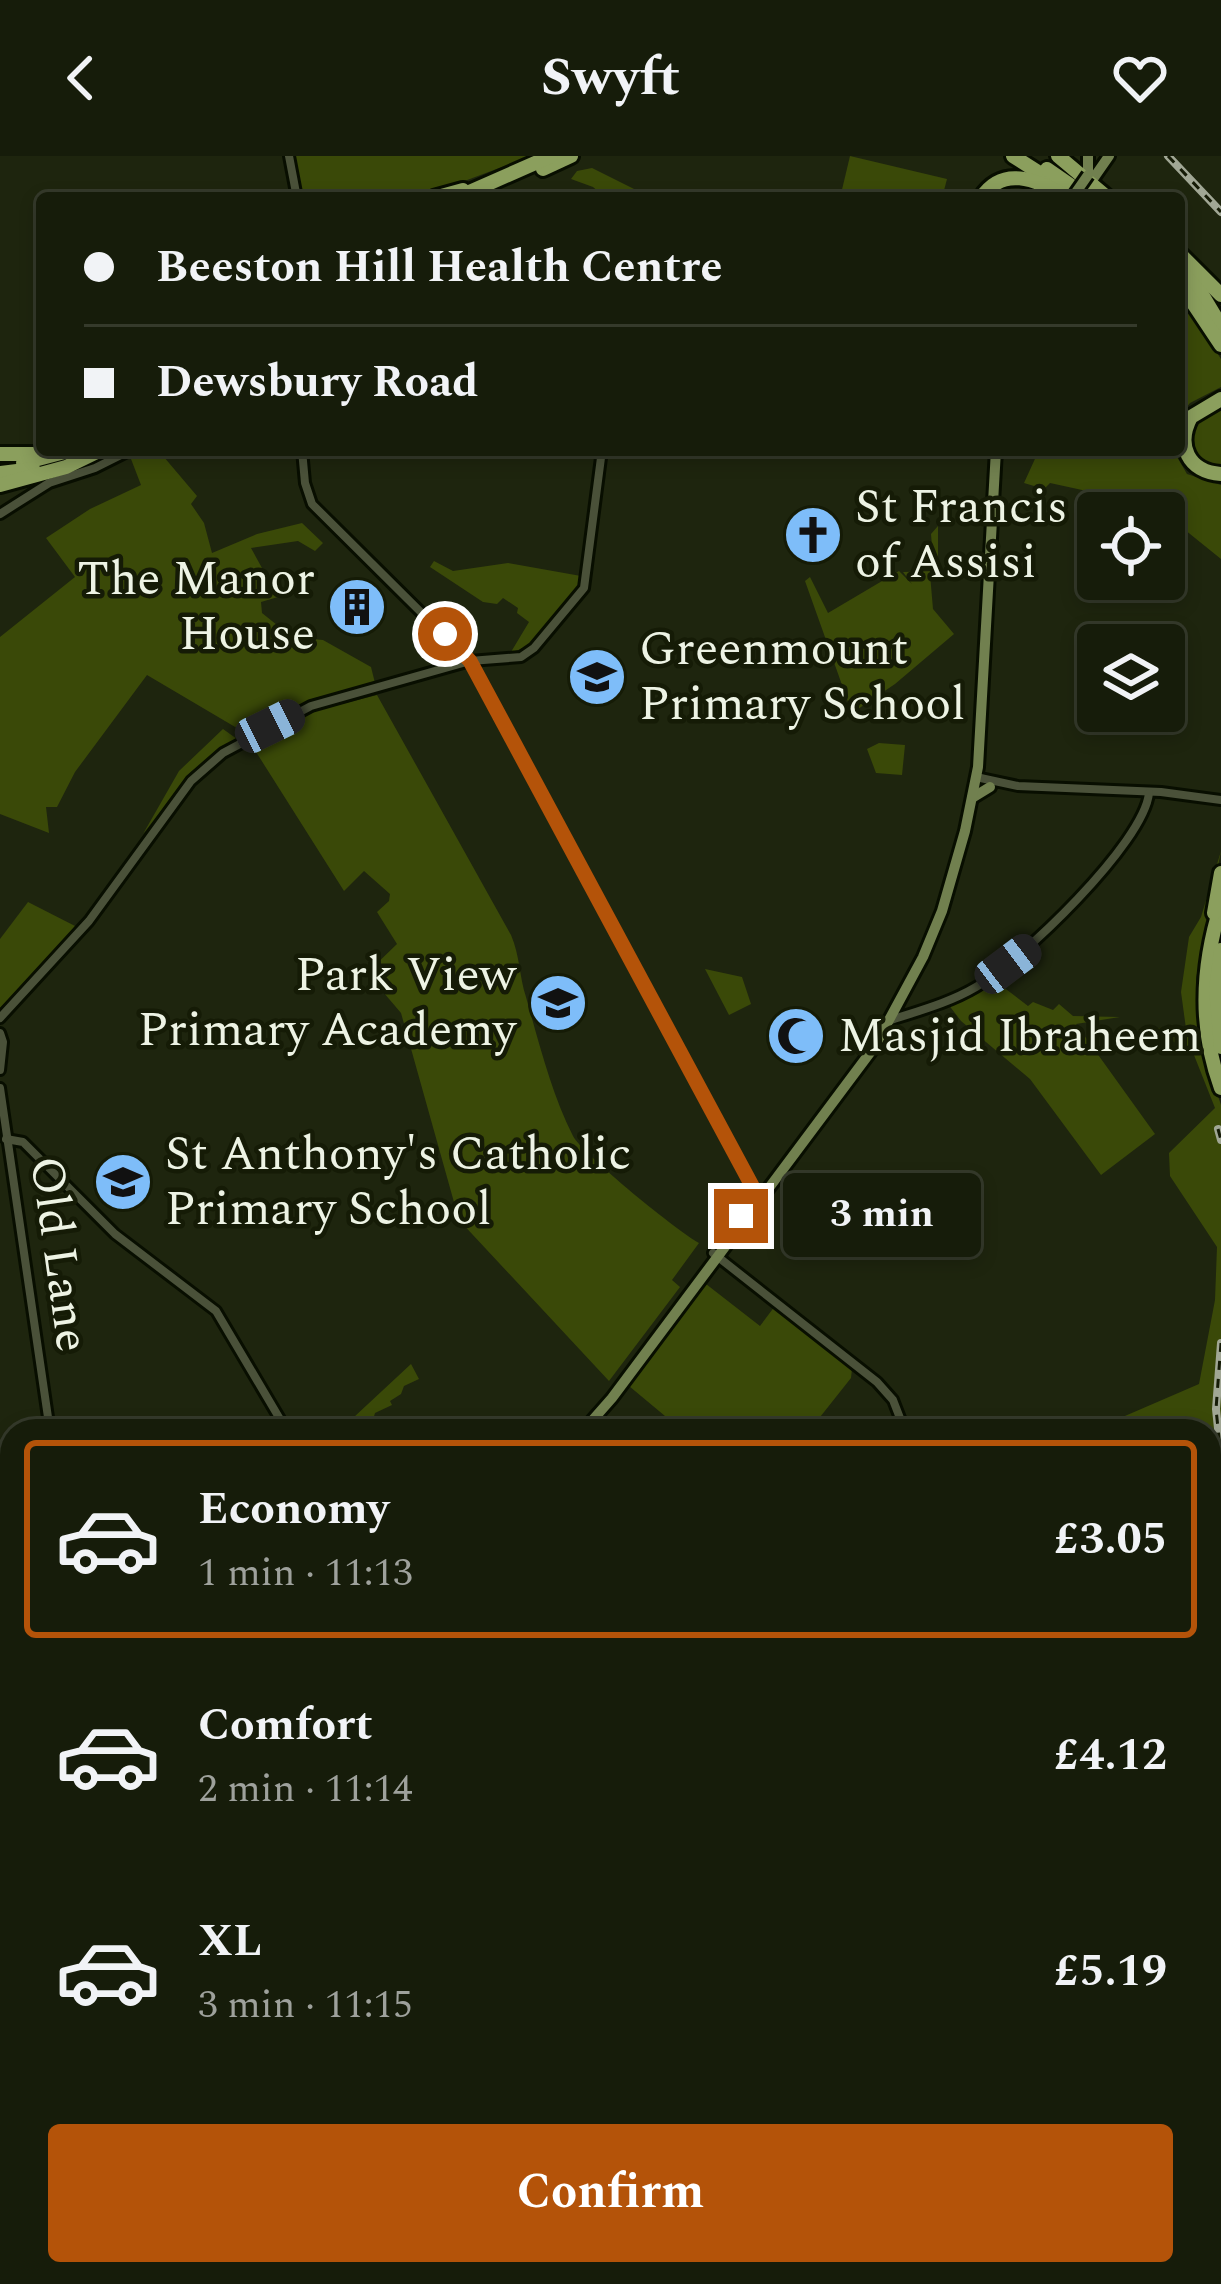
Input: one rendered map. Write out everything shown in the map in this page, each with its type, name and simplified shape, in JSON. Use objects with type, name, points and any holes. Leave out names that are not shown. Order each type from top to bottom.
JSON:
[{"type":"highway","points":[[482,191],[551,156]]},
{"type":"highway","points":[[482,191],[572,156]]},
{"type":"highway","points":[[1013,156],[1065,192]]},
{"type":"highway","points":[[1028,156],[1082,192]]},
{"type":"highway","points":[[1040,156],[1084,192]]},
{"type":"highway","points":[[1058,156],[1101,192]]},
{"type":"highway","points":[[986,192],[994,182],[1014,177],[1061,192]]},
{"type":"highway","points":[[1185,260],[1221,295]]},
{"type":"highway","points":[[1185,276],[1221,326]]},
{"type":"highway","points":[[1185,291],[1221,345]]},
{"type":"highway","points":[[1185,417],[1194,405],[1221,395]]},
{"type":"highway","points":[[1185,437],[1191,417],[1221,395]]},
{"type":"highway","points":[[1185,448],[1191,462],[1221,478]]},
{"type":"highway","points":[[0,454],[36,452]]},
{"type":"highway","points":[[0,469],[50,456]]},
{"type":"highway","points":[[0,469],[47,467],[82,456]]},
{"type":"highway","points":[[0,485],[66,467],[87,456]]},
{"type":"highway","points":[[1182,456],[1195,474],[1221,478]]},
{"type":"highway","points":[[1221,873],[1215,952],[1221,1048]]},
{"type":"highway","points":[[1221,905],[1207,1024],[1221,1088]]},
{"type":"main road","points":[[1088,156],[1090,177]]},
{"type":"main road","points":[[1079,192],[1109,156]]},
{"type":"main road","points":[[592,1419],[873,1050],[943,904],[976,781],[997,456]]},
{"type":"main road","points":[[972,798],[994,786]]},
{"type":"main road","points":[[584,1419],[616,1386]]},
{"type":"street","points":[[289,156],[296,192]]},
{"type":"street","points":[[0,514],[49,483],[119,456]]},
{"type":"street","points":[[302,456],[304,483],[312,504],[470,661],[758,1198]]},
{"type":"street","points":[[0,1018],[75,938],[206,764],[311,706],[470,661],[528,654],[577,601],[588,574],[601,456]]},
{"type":"street","points":[[976,781],[994,786],[1152,793],[1221,803]]},
{"type":"street","points":[[888,1021],[976,987],[1037,941],[1144,814],[1152,793]]},
{"type":"street","points":[[0,1033],[0,1070]]},
{"type":"street","name":"Old Lane","points":[[0,1088],[48,1419]]},
{"type":"street","points":[[6,1139],[23,1142],[115,1234],[216,1311],[280,1419]]},
{"type":"street","points":[[716,1254],[877,1382],[893,1400],[900,1419]]},
{"type":"green space","points":[[294,156],[531,156],[435,192],[300,192]]},
{"type":"green space","points":[[850,156],[947,179],[944,192],[841,192]]},
{"type":"green space","points":[[592,168],[638,192],[599,192],[571,179],[577,171]]},
{"type":"green space","points":[[1185,302],[1221,359],[1221,387],[1185,409]]},
{"type":"green space","points":[[1221,402],[1221,471],[1192,458],[1190,436],[1197,418]]},
{"type":"green space","points":[[163,456],[197,496],[191,504],[204,523],[212,553],[257,534],[302,523],[323,543],[315,551],[298,541],[251,548],[278,597],[261,602],[262,613],[292,637],[323,640],[371,667],[375,683],[312,699],[247,734],[147,675],[75,772],[57,807],[46,807],[49,833],[0,814],[0,637],[75,577],[46,538],[90,509],[141,485],[131,459]]},
{"type":"green space","points":[[1036,456],[1176,456],[1187,474],[1221,485],[1221,559],[1185,530],[1185,492],[1091,492],[1050,483],[1044,489],[1024,483]]},
{"type":"green space","points":[[938,526],[938,572],[930,574],[933,609],[954,634],[852,713],[805,581],[810,577],[828,613],[899,571],[912,584],[903,572],[934,571],[931,534]]},
{"type":"green space","points":[[434,561],[453,571],[508,563],[581,576],[553,622],[532,642],[511,652],[529,622],[517,613],[518,608],[503,598],[497,604],[483,602],[430,567]]},
{"type":"green space","points":[[377,695],[511,935],[546,1068],[573,1136],[633,1193],[699,1243],[672,1280],[680,1287],[609,1381],[459,1220],[401,1013],[367,973],[397,944],[377,912],[390,894],[364,871],[344,891],[251,744],[318,710]]},
{"type":"green space","points":[[223,729],[237,739],[191,772],[143,834],[179,771]]},
{"type":"green space","points":[[879,743],[905,745],[902,775],[876,773],[867,749]]},
{"type":"green space","points":[[1221,851],[1196,979],[1202,1048],[1221,1105],[1221,1419],[1118,1419],[1199,1384],[1215,1300],[1217,1247],[1170,1176],[1169,1153],[1215,1108],[1190,1045],[1181,1047],[1156,1029],[1167,1026],[1183,1040],[1187,1036],[1181,992],[1189,937],[1201,917]]},
{"type":"green space","points":[[28,902],[77,927],[0,1008],[0,939]]},
{"type":"green space","points":[[705,969],[742,977],[751,1004],[729,1015]]},
{"type":"green space","points":[[994,980],[1028,1006],[1033,1002],[1053,1010],[1059,1004],[1073,1016],[1120,1017],[1076,1024],[1155,1134],[1101,1175],[1030,1079],[961,1021],[948,1004]]},
{"type":"green space","points":[[706,1284],[760,1326],[775,1306],[852,1369],[851,1378],[819,1419],[669,1419],[629,1386]]},
{"type":"green space","points":[[411,1364],[419,1379],[404,1386],[390,1401],[392,1405],[375,1413],[373,1419],[352,1419]]},
{"type":"railway","points":[[1168,156],[1221,212]]},
{"type":"railway","points":[[1218,1129],[1221,1140]]},
{"type":"railway","points":[[1217,1419],[1221,1343]]},
{"type":"place","name":"St Francis of Assisi","points":[[813,535]]},
{"type":"place","name":"The Manor House","points":[[357,607]]},
{"type":"place","name":"Greenmount Primary School","points":[[597,677]]},
{"type":"place","name":"Park View Primary Academy","points":[[558,1003]]},
{"type":"place","name":"Masjid Ibraheem","points":[[796,1036]]},
{"type":"place","name":"St Anthony's Catholic Primary School","points":[[123,1182]]},
{"type":"route","points":[[445,634],[470,661],[757,1195],[760,1201],[735,1233],[730,1230],[741,1216]]}]
